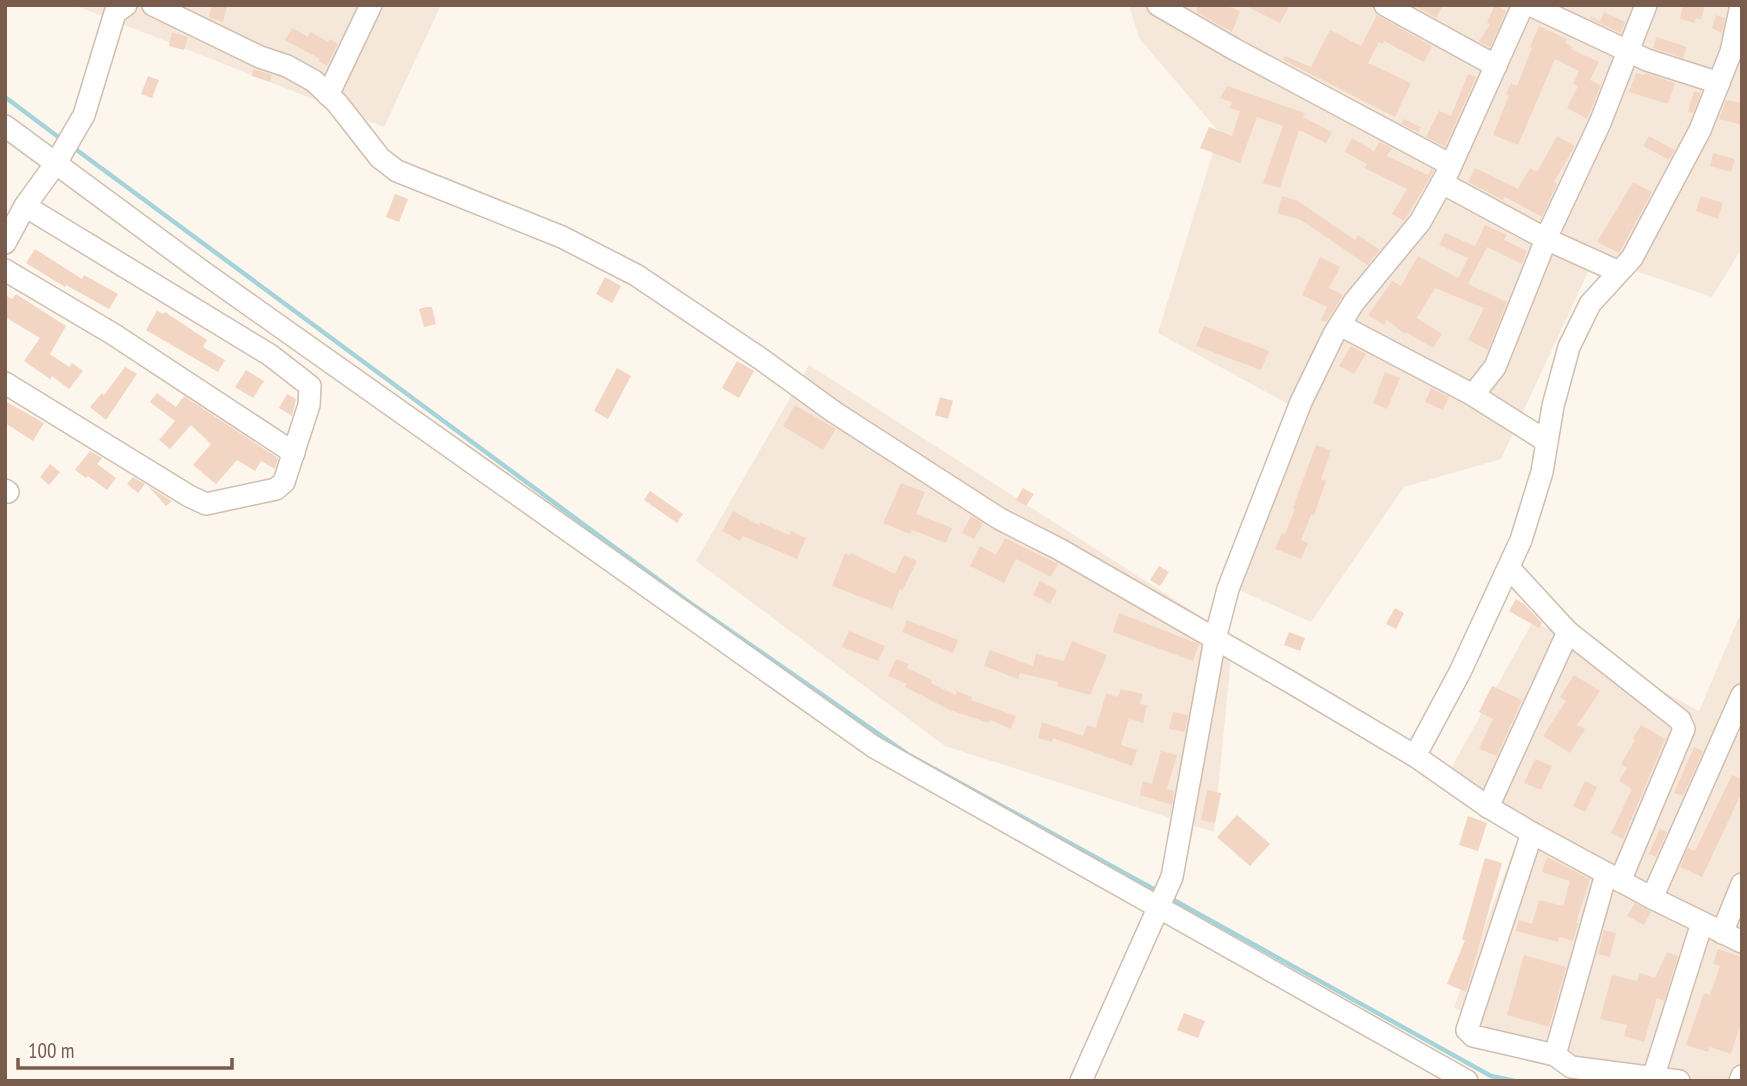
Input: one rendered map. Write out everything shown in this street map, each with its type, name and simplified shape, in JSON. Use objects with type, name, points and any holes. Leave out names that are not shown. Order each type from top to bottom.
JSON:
[{"type":"street","points":[[5,243],[25,206],[84,115],[115,13],[126,5]]},
{"type":"street","points":[[153,5],[314,81],[337,103],[380,158],[397,171],[562,237],[636,275],[834,412],[990,513],[1059,549],[1415,756],[1488,807],[1532,833],[1732,938],[1742,884]]},
{"type":"street","points":[[328,94],[371,5]]},
{"type":"street","points":[[1158,5],[1446,174],[1546,239],[1619,272]]},
{"type":"street","points":[[1385,5],[1496,66]]},
{"type":"street","points":[[1081,1081],[1172,877],[1215,639],[1228,589],[1301,402],[1354,302],[1420,222],[1446,174],[1522,5]]},
{"type":"street","points":[[1530,5],[1647,60],[1719,83]]},
{"type":"street","points":[[1473,396],[1495,367],[1546,239],[1600,123],[1646,5]]},
{"type":"street","points":[[1415,756],[1460,672],[1521,540],[1542,472],[1546,441],[1569,347],[1590,304],[1632,258],[1700,130],[1731,52],[1741,5]]},
{"type":"street","points":[[5,126],[59,157],[203,272],[874,747],[1160,901],[1467,1081]]},
{"type":"street","points":[[5,383],[206,504],[276,489],[284,482],[309,405],[310,386],[270,355],[25,206]]},
{"type":"street","points":[[5,270],[113,334],[294,453]]},
{"type":"street","points":[[1340,325],[1473,396],[1546,441]]},
{"type":"street","points":[[1509,568],[1568,632],[1680,720],[1684,729],[1613,877],[1555,1055]]},
{"type":"street","points":[[1488,807],[1568,632]]},
{"type":"street","points":[[1652,898],[1742,695]]},
{"type":"street","points":[[1532,833],[1467,1030],[1473,1036],[1555,1055],[1571,1067],[1679,1081]]},
{"type":"street","points":[[1653,1078],[1702,923]]},
{"type":"shaded area","points":[[74,5],[441,5],[384,127]]},
{"type":"shaded area","points":[[1129,5],[1742,5],[1742,248],[1712,297],[1595,257],[1501,459],[1404,487],[1311,622],[1232,587],[1297,409],[1158,333],[1219,132],[1139,38]]},
{"type":"shaded area","points":[[809,365],[1233,637],[1214,832],[945,746],[696,561]]},
{"type":"shaded area","points":[[1742,610],[1742,1081],[1575,1081],[1454,1007],[1518,839],[1441,786],[1533,621],[1699,711]]},
{"type":"building","points":[[212,5],[227,7],[223,22],[209,17]]},
{"type":"building","points":[[1198,5],[1225,5],[1240,11],[1232,32],[1196,12]]},
{"type":"building","points":[[1244,5],[1290,5],[1280,23]]},
{"type":"building","points":[[1413,5],[1443,5],[1436,18]]},
{"type":"building","points":[[1495,5],[1506,11],[1490,47],[1479,42],[1490,24],[1487,22]]},
{"type":"building","points":[[1683,5],[1705,5],[1701,20],[1696,18],[1695,23],[1680,19]]},
{"type":"building","points":[[1604,12],[1625,22],[1621,33],[1590,19],[1591,16],[1600,21]]},
{"type":"building","points":[[1377,15],[1432,46],[1424,62],[1384,41],[1383,44],[1379,42],[1368,63],[1411,83],[1395,117],[1283,60],[1285,56],[1311,67],[1330,30],[1361,46]]},
{"type":"building","points":[[1716,15],[1725,18],[1722,33],[1712,28]]},
{"type":"building","points":[[1539,26],[1567,39],[1565,43],[1573,47],[1571,49],[1599,62],[1590,80],[1601,85],[1587,119],[1567,108],[1578,86],[1573,84],[1579,71],[1555,59],[1518,145],[1493,135],[1509,95],[1506,94],[1511,83],[1517,86]]},
{"type":"building","points":[[292,28],[308,37],[310,32],[338,44],[327,66],[318,61],[320,59],[285,40]]},
{"type":"building","points":[[172,32],[188,37],[184,50],[169,46]]},
{"type":"building","points":[[1656,37],[1687,47],[1683,58],[1653,48]]},
{"type":"building","points":[[254,69],[272,75],[270,82],[252,76]]},
{"type":"building","points":[[1636,73],[1645,73],[1675,83],[1668,104],[1629,92]]},
{"type":"building","points":[[1468,74],[1476,77],[1445,147],[1426,137],[1439,111],[1451,116]]},
{"type":"building","points":[[148,76],[159,80],[152,98],[141,94]]},
{"type":"building","points":[[1227,86],[1305,113],[1303,117],[1332,132],[1326,143],[1299,130],[1280,188],[1263,183],[1283,126],[1257,117],[1240,163],[1200,148],[1209,127],[1232,136],[1240,111],[1230,108],[1232,102],[1220,98]]},
{"type":"building","points":[[1694,91],[1701,93],[1693,113],[1688,112]]},
{"type":"building","points":[[1726,100],[1742,103],[1742,125],[1719,119]]},
{"type":"building","points":[[1404,119],[1421,127],[1418,132],[1401,124]]},
{"type":"building","points":[[1557,136],[1575,146],[1554,182],[1557,184],[1542,217],[1505,197],[1503,200],[1468,182],[1475,168],[1518,189],[1530,168],[1537,172]]},
{"type":"building","points":[[1649,136],[1675,150],[1669,160],[1643,146]]},
{"type":"building","points":[[1352,138],[1374,151],[1379,142],[1392,148],[1387,156],[1428,175],[1431,169],[1434,171],[1404,221],[1392,214],[1407,189],[1365,168],[1367,164],[1345,152]]},
{"type":"building","points":[[1713,153],[1735,159],[1731,172],[1710,166]]},
{"type":"building","points":[[1633,182],[1652,192],[1619,253],[1597,242]]},
{"type":"building","points":[[395,194],[408,199],[399,222],[386,217]]},
{"type":"building","points":[[1282,196],[1298,201],[1355,240],[1358,235],[1380,250],[1367,265],[1301,220],[1277,213]]},
{"type":"building","points":[[1701,196],[1723,203],[1718,219],[1696,211]]},
{"type":"building","points":[[1485,225],[1507,235],[1504,240],[1527,251],[1522,264],[1487,247],[1468,284],[1507,302],[1488,350],[1468,340],[1484,308],[1435,288],[1417,318],[1442,334],[1433,348],[1406,332],[1405,334],[1387,320],[1384,325],[1368,315],[1392,281],[1401,286],[1418,256],[1458,278],[1468,258],[1439,245],[1445,233],[1475,246]]},
{"type":"building","points":[[35,249],[82,279],[84,275],[118,294],[109,309],[26,263]]},
{"type":"building","points":[[1320,257],[1340,267],[1329,288],[1343,295],[1326,322],[1321,320],[1327,307],[1302,295]]},
{"type":"building","points":[[605,277],[621,286],[612,303],[596,294]]},
{"type":"building","points":[[16,294],[66,326],[50,354],[69,367],[72,363],[83,371],[69,389],[24,361],[40,338],[5,317],[5,295],[12,299]]},
{"type":"building","points":[[432,307],[436,324],[424,327],[419,309]]},
{"type":"building","points":[[157,311],[163,314],[165,312],[207,340],[203,347],[225,360],[218,372],[146,330]]},
{"type":"building","points":[[1204,326],[1269,351],[1261,370],[1196,346]]},
{"type":"building","points":[[1351,346],[1366,354],[1354,374],[1339,366]]},
{"type":"building","points":[[737,361],[754,371],[739,398],[722,388]]},
{"type":"building","points":[[125,367],[137,374],[106,420],[90,407],[102,393],[104,395]]},
{"type":"building","points":[[617,368],[631,376],[608,419],[594,411]]},
{"type":"building","points":[[246,370],[264,381],[253,398],[235,387]]},
{"type":"building","points":[[1385,372],[1400,378],[1387,409],[1373,403]]},
{"type":"building","points":[[1431,388],[1449,397],[1443,410],[1425,402]]},
{"type":"building","points":[[157,393],[176,407],[184,396],[278,458],[275,469],[261,461],[255,471],[237,460],[216,484],[193,465],[211,444],[191,425],[170,449],[159,440],[175,421],[150,402]]},
{"type":"building","points":[[287,394],[296,399],[292,416],[279,408]]},
{"type":"building","points":[[940,397],[953,401],[948,419],[935,415]]},
{"type":"building","points":[[5,401],[44,423],[33,441],[5,423]]},
{"type":"building","points":[[795,405],[836,429],[823,450],[783,426]]},
{"type":"building","points":[[1316,445],[1331,450],[1321,479],[1326,481],[1314,515],[1311,515],[1301,540],[1308,543],[1301,559],[1275,549],[1282,533],[1285,534],[1295,509],[1296,499]]},
{"type":"building","points":[[90,451],[102,458],[97,464],[116,478],[107,490],[75,470]]},
{"type":"building","points":[[50,464],[60,472],[49,485],[40,477]]},
{"type":"building","points":[[133,477],[145,484],[138,493],[127,484]]},
{"type":"building","points":[[901,483],[925,492],[916,514],[952,528],[946,543],[912,530],[910,534],[883,523]]},
{"type":"building","points":[[148,486],[172,501],[166,506]]},
{"type":"building","points":[[1023,488],[1034,494],[1026,506],[1016,500]]},
{"type":"building","points":[[650,491],[683,514],[677,523],[644,500]]},
{"type":"building","points":[[733,511],[759,525],[760,522],[789,535],[791,531],[806,538],[797,559],[743,536],[740,541],[722,531]]},
{"type":"building","points":[[971,516],[983,523],[974,539],[962,533]]},
{"type":"building","points":[[1005,538],[1058,564],[1051,577],[1016,559],[1004,583],[970,566],[980,546],[996,555]]},
{"type":"building","points":[[845,553],[850,556],[851,553],[895,574],[904,555],[917,561],[902,591],[900,589],[892,609],[832,586]]},
{"type":"building","points":[[1159,566],[1169,572],[1160,586],[1150,580]]},
{"type":"building","points":[[1040,581],[1057,590],[1050,604],[1033,595]]},
{"type":"building","points":[[1516,599],[1542,623],[1539,628],[1509,611]]},
{"type":"building","points":[[1395,608],[1404,613],[1396,629],[1386,624]]},
{"type":"building","points":[[1119,613],[1199,644],[1193,661],[1113,632]]},
{"type":"building","points":[[907,620],[958,640],[953,653],[902,632]]},
{"type":"building","points":[[849,631],[885,646],[878,661],[842,647]]},
{"type":"building","points":[[1289,632],[1305,638],[1300,651],[1284,645]]},
{"type":"building","points":[[1072,641],[1107,655],[1090,695],[1057,686],[1058,682],[1020,673],[1018,679],[984,666],[990,650],[1033,666],[1036,654],[1064,661]]},
{"type":"building","points":[[896,659],[909,664],[907,668],[932,680],[931,683],[956,695],[957,691],[972,697],[971,700],[1016,716],[1011,729],[990,720],[989,723],[950,710],[905,687],[907,684],[888,676]]},
{"type":"building","points":[[1574,675],[1600,691],[1577,725],[1585,729],[1570,753],[1543,736],[1566,701],[1560,697]]},
{"type":"building","points":[[1492,686],[1522,700],[1497,756],[1479,749],[1493,719],[1479,712]]},
{"type":"building","points":[[1121,689],[1143,694],[1140,704],[1147,705],[1143,723],[1129,719],[1121,745],[1137,750],[1132,766],[1053,738],[1052,742],[1038,738],[1042,722],[1083,736],[1087,725],[1096,728],[1106,693],[1118,697]]},
{"type":"building","points":[[1173,712],[1188,715],[1185,732],[1169,729]]},
{"type":"building","points":[[1641,725],[1665,739],[1623,839],[1611,833],[1632,789],[1619,781],[1627,768],[1621,764]]},
{"type":"building","points":[[1694,747],[1703,751],[1683,796],[1674,793]]},
{"type":"building","points":[[1161,751],[1177,755],[1167,789],[1174,791],[1172,805],[1140,795],[1143,781],[1152,784]]},
{"type":"building","points":[[1535,759],[1552,766],[1541,790],[1524,783]]},
{"type":"building","points":[[1732,775],[1742,779],[1742,792],[1702,877],[1680,867],[1688,848],[1695,851]]},
{"type":"building","points":[[1585,781],[1597,787],[1585,812],[1573,806]]},
{"type":"building","points":[[1207,790],[1221,793],[1215,823],[1201,820]]},
{"type":"building","points":[[1237,815],[1270,844],[1250,866],[1217,837]]},
{"type":"building","points":[[1468,816],[1487,823],[1478,851],[1459,845]]},
{"type":"building","points":[[1660,829],[1667,832],[1656,857],[1649,854]]},
{"type":"building","points":[[1547,857],[1590,879],[1573,941],[1560,937],[1558,942],[1516,931],[1519,920],[1532,924],[1539,900],[1563,906],[1570,881],[1542,872]]},
{"type":"building","points":[[1485,858],[1502,863],[1466,992],[1447,984],[1465,940],[1462,940]]},
{"type":"building","points":[[1635,903],[1651,912],[1644,925],[1627,916]]},
{"type":"building","points":[[1604,930],[1616,933],[1610,957],[1598,954]]},
{"type":"building","points":[[1718,949],[1742,957],[1742,1020],[1731,1054],[1710,1047],[1708,1052],[1686,1045],[1704,993],[1710,995],[1720,966],[1713,964]]},
{"type":"building","points":[[1667,952],[1678,956],[1664,1001],[1657,998],[1644,1042],[1624,1036],[1627,1025],[1600,1019],[1612,975],[1637,981],[1640,973],[1655,978]]},
{"type":"building","points":[[1524,955],[1566,967],[1549,1027],[1507,1015]]},
{"type":"building","points":[[1184,1013],[1205,1021],[1198,1038],[1177,1030]]},
{"type":"waterway","points":[[5,97],[61,139]]},
{"type":"waterway","points":[[74,148],[686,600],[909,755],[1159,892]]},
{"type":"waterway","points":[[1170,898],[1491,1076],[1515,1081]]}]
